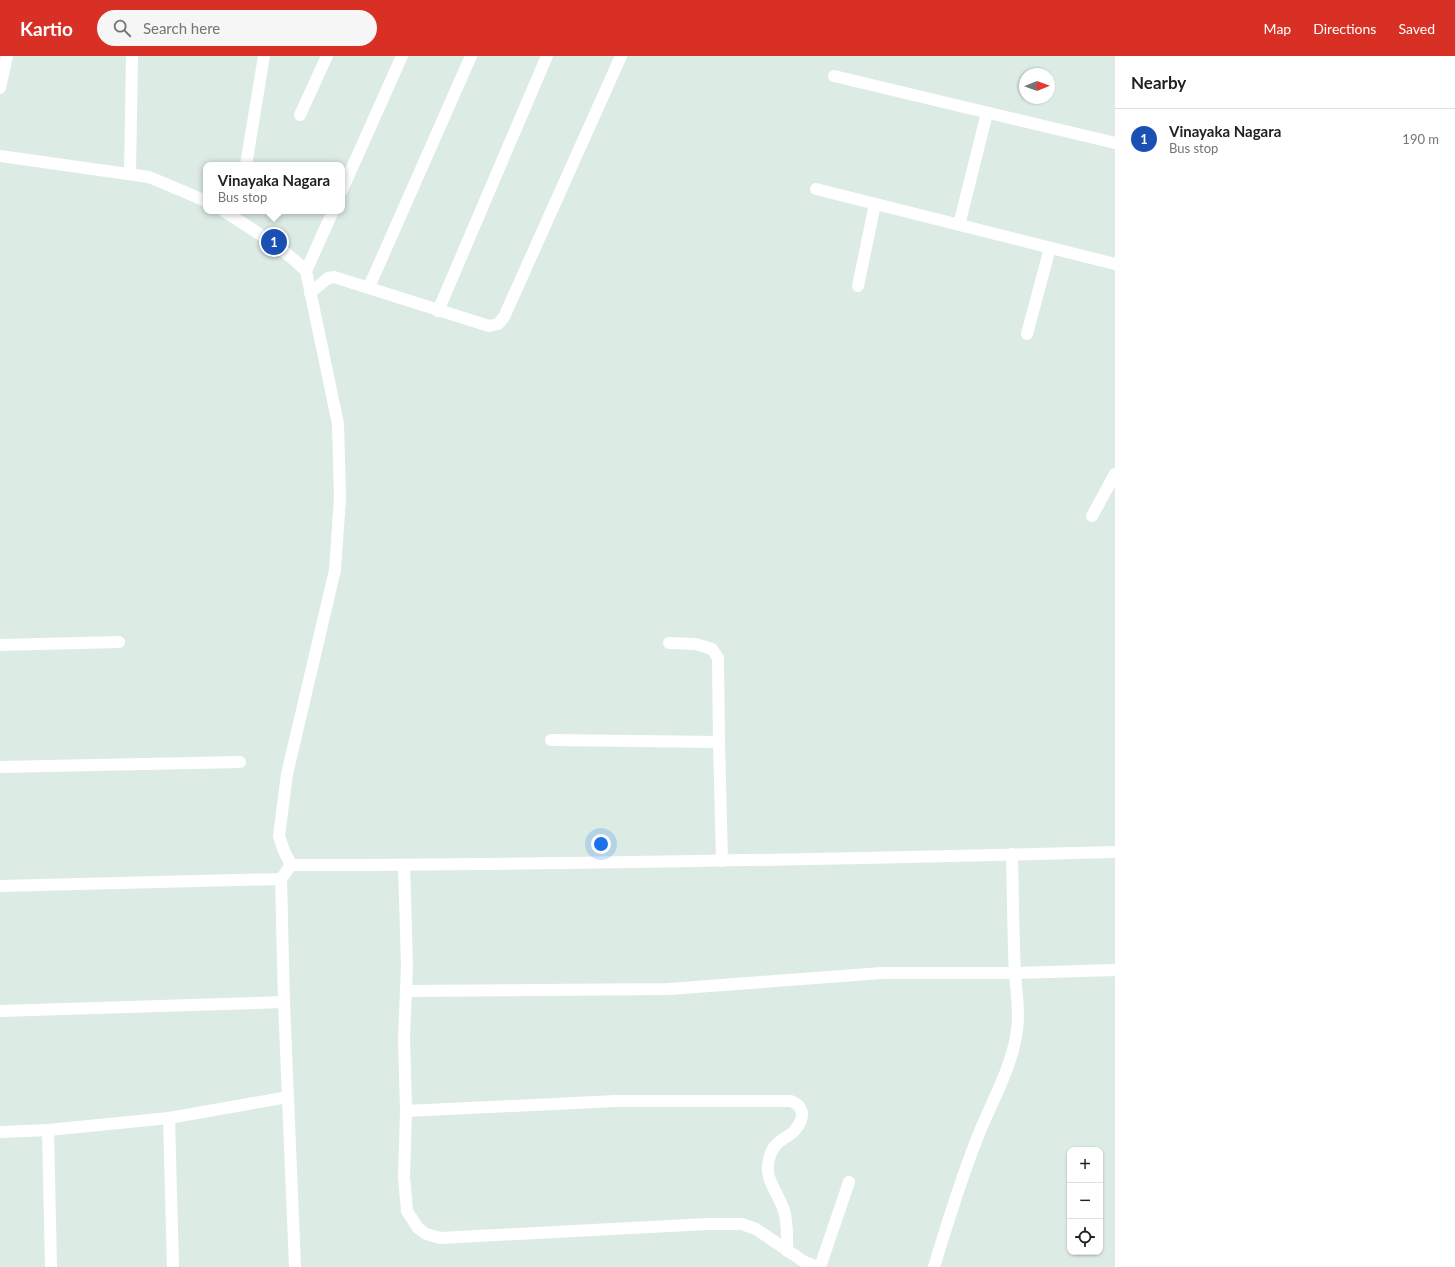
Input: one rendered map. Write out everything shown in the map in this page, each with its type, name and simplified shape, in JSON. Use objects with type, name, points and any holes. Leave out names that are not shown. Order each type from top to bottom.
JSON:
[{"type":"street","points":[[0,88],[7,56]]},
{"type":"street","points":[[130,174],[132,56]]},
{"type":"street","points":[[246,162],[264,56]]},
{"type":"street","points":[[300,115],[327,56]]},
{"type":"street","points":[[345,183],[402,56]]},
{"type":"street","points":[[370,287],[471,56]]},
{"type":"street","points":[[438,311],[547,56]]},
{"type":"street","points":[[310,293],[328,278],[334,277],[370,287],[438,311],[489,326],[498,324],[504,317],[621,56]]},
{"type":"street","points":[[834,76],[1115,143]]},
{"type":"street","points":[[959,225],[987,113]]},
{"type":"street","points":[[0,156],[149,177],[203,200]]},
{"type":"street","points":[[816,190],[1115,264]]},
{"type":"street","points":[[858,286],[875,204]]},
{"type":"street","points":[[291,865],[279,836],[287,774],[335,570],[340,498],[338,424],[306,271],[332,214]]},
{"type":"street","points":[[238,215],[291,256],[306,271]]},
{"type":"street","points":[[1027,334],[1050,248]]},
{"type":"street","points":[[1092,516],[1115,474]]},
{"type":"street","points":[[0,645],[119,642]]},
{"type":"street","points":[[669,643],[696,644],[712,649],[718,658],[718,742],[722,861]]},
{"type":"street","points":[[551,740],[718,742]]},
{"type":"street","points":[[0,767],[240,762]]},
{"type":"street","points":[[291,865],[722,861],[1115,852]]},
{"type":"street","points":[[934,1267],[957,1189],[1007,1069],[1014,1048],[1018,1011],[1015,973],[1012,854]]},
{"type":"street","points":[[291,865],[281,879],[284,1002],[295,1267]]},
{"type":"street","points":[[404,865],[407,966],[404,1038],[406,1110],[404,1177],[407,1211],[418,1228],[426,1234],[440,1238],[707,1224],[742,1224],[756,1228],[803,1261],[819,1267],[849,1182]]},
{"type":"street","points":[[0,886],[281,879]]},
{"type":"street","points":[[406,991],[669,988],[882,973],[1015,973],[1115,970]]},
{"type":"street","points":[[0,1011],[284,1002]]},
{"type":"street","points":[[0,1132],[48,1130],[169,1118],[288,1097]]},
{"type":"street","points":[[406,1110],[616,1100],[791,1101],[798,1104],[802,1108],[800,1123],[795,1131],[775,1146],[770,1155],[767,1168],[770,1181],[784,1211],[787,1230],[787,1250]]},
{"type":"street","points":[[169,1118],[173,1267]]},
{"type":"street","points":[[48,1130],[51,1267]]},
{"type":"place","name":"Vinayaka Nagara","points":[[274,242]]}]
